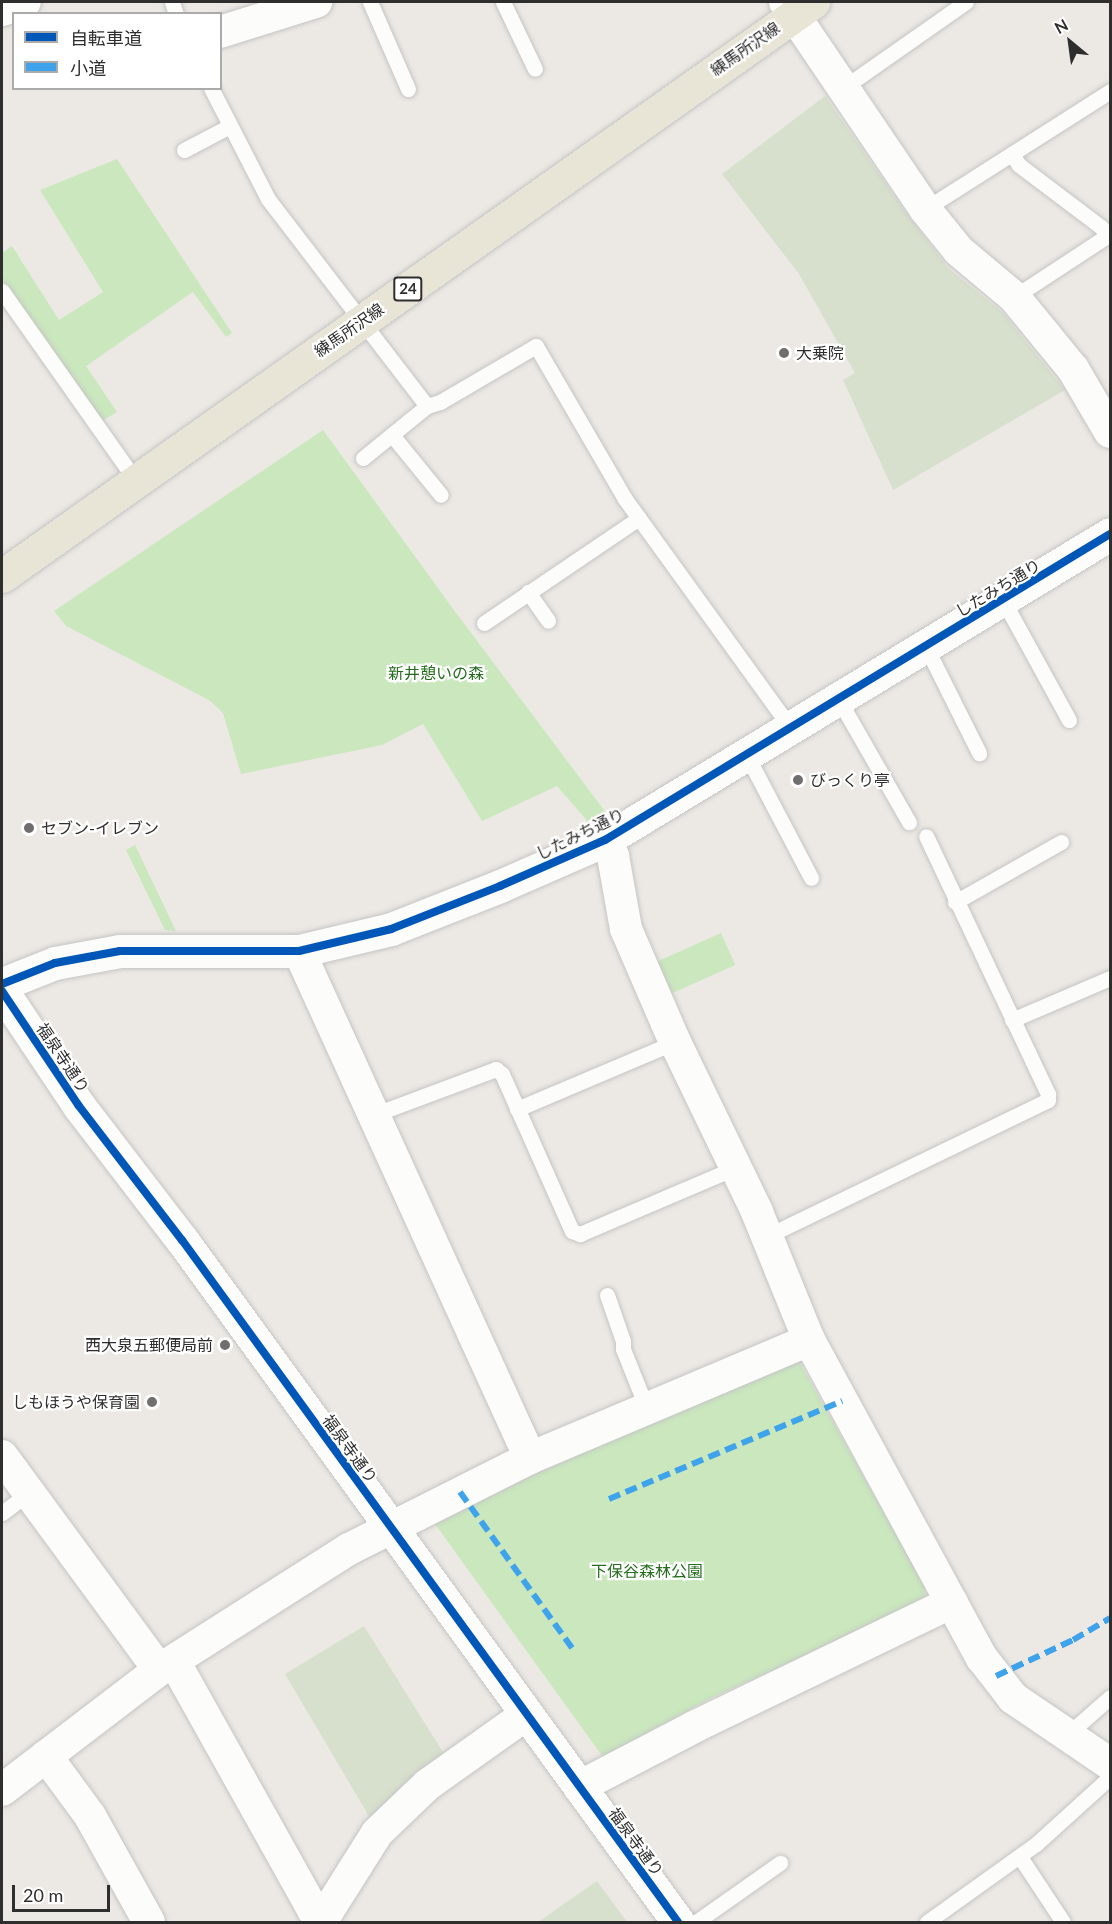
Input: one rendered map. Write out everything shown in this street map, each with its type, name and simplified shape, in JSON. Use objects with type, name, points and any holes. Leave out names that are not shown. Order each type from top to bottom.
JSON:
[{"type":"main road","name":"練馬所沢線","points":[[2,576],[363,320],[797,6]]},
{"type":"street","points":[[2,10],[25,2]]},
{"type":"street","points":[[222,31],[316,2]]},
{"type":"street","points":[[797,6],[843,88],[925,209],[959,251],[1014,297],[1073,369],[1110,432]]},
{"type":"street","name":"したみち通り","points":[[2,984],[55,963],[120,951],[299,951],[392,929],[605,840],[746,753],[1110,537]]},
{"type":"street","points":[[605,840],[613,856],[626,929],[675,1042],[757,1212],[765,1237],[809,1340],[982,1658],[1013,1698],[1110,1764]]},
{"type":"street","points":[[299,951],[530,1458]]},
{"type":"street","name":"福泉寺通り","points":[[2,991],[79,1106],[182,1240],[678,1923]]},
{"type":"street","points":[[3,1785],[167,1666],[349,1549],[530,1458],[809,1340]]},
{"type":"street","points":[[2,1456],[167,1666],[313,1910],[323,1919],[377,1833],[427,1785],[527,1714]]},
{"type":"street","points":[[579,1788],[696,1726],[952,1602]]},
{"type":"street","points":[[46,1756],[90,1816],[149,1923]]},
{"type":"lane","points":[[370,2],[408,89]]},
{"type":"lane","points":[[503,2],[535,69]]},
{"type":"lane","points":[[843,88],[966,2]]},
{"type":"lane","points":[[212,90],[268,199],[428,406]]},
{"type":"lane","points":[[925,209],[1110,92]]},
{"type":"lane","points":[[184,150],[230,126]]},
{"type":"lane","points":[[1012,154],[1019,165],[1109,235],[1014,297]]},
{"type":"lane","points":[[2,291],[136,481]]},
{"type":"lane","points":[[363,458],[428,406],[440,402],[536,346],[639,518],[791,728]]},
{"type":"lane","points":[[392,435],[441,495]]},
{"type":"lane","points":[[484,623],[639,518]]},
{"type":"lane","points":[[528,592],[548,621]]},
{"type":"lane","points":[[1003,600],[1069,720]]},
{"type":"lane","points":[[926,647],[979,753]]},
{"type":"lane","points":[[838,700],[909,822]]},
{"type":"lane","points":[[746,753],[811,878]]},
{"type":"lane","points":[[765,1237],[1042,1106],[1048,1100],[1048,1094],[955,902],[926,836]]},
{"type":"lane","points":[[955,902],[1061,842]]},
{"type":"lane","points":[[1012,1020],[1110,978]]},
{"type":"lane","points":[[517,1109],[675,1042]]},
{"type":"lane","points":[[373,1115],[496,1069],[502,1074],[576,1233],[580,1234],[735,1168]]},
{"type":"lane","points":[[607,1295],[623,1341],[622,1349],[647,1408]]},
{"type":"lane","points":[[2,1513],[29,1493]]},
{"type":"lane","points":[[1066,1735],[1110,1697]]},
{"type":"lane","points":[[927,1923],[1020,1857],[1110,1777]]},
{"type":"lane","points":[[1020,1857],[1063,1923]]},
{"type":"lane","points":[[696,1923],[780,1863]]},
{"type":"green space","points":[[825,96],[906,213],[948,268],[1002,312],[1065,390],[893,490],[843,380],[855,373],[799,274],[722,174]]},
{"type":"green space","points":[[117,159],[232,333],[226,337],[193,292],[86,366],[117,412],[102,421],[2,279],[2,253],[12,246],[59,320],[103,292],[40,190]]},
{"type":"green space","name":"新井憩いの森","points":[[323,430],[607,814],[590,824],[557,786],[482,821],[423,724],[382,745],[241,774],[223,713],[209,700],[66,626],[54,611]]},
{"type":"green space","points":[[135,845],[176,931],[165,930],[126,850]]},
{"type":"green space","points":[[721,933],[735,965],[666,996],[652,964]]},
{"type":"green space","name":"下保谷森林公園","points":[[796,1356],[925,1586],[925,1601],[709,1699],[603,1757],[430,1517]]},
{"type":"green space","points":[[364,1626],[446,1757],[373,1823],[285,1674]]},
{"type":"green space","points":[[597,1881],[627,1922],[538,1922]]},
{"type":"marked path","points":[[609,1499],[842,1401]]},
{"type":"marked path","points":[[460,1492],[573,1649]]},
{"type":"marked path","points":[[996,1676],[1073,1640],[1110,1618]]},
{"type":"cycle path","points":[[2,984],[55,963],[120,951],[299,951],[391,929],[500,886],[605,840],[1110,534]]},
{"type":"cycle path","points":[[2,991],[79,1106],[182,1240],[678,1922]]},
{"type":"place","name":"大乗院","points":[[784,353]]},
{"type":"place","name":"びっくり亭","points":[[798,780]]},
{"type":"place","name":"セブン-イレブン","points":[[29,828]]},
{"type":"place","name":"西大泉五郵便局前","points":[[225,1345]]},
{"type":"place","name":"しもほうや保育園","points":[[152,1402]]}]
